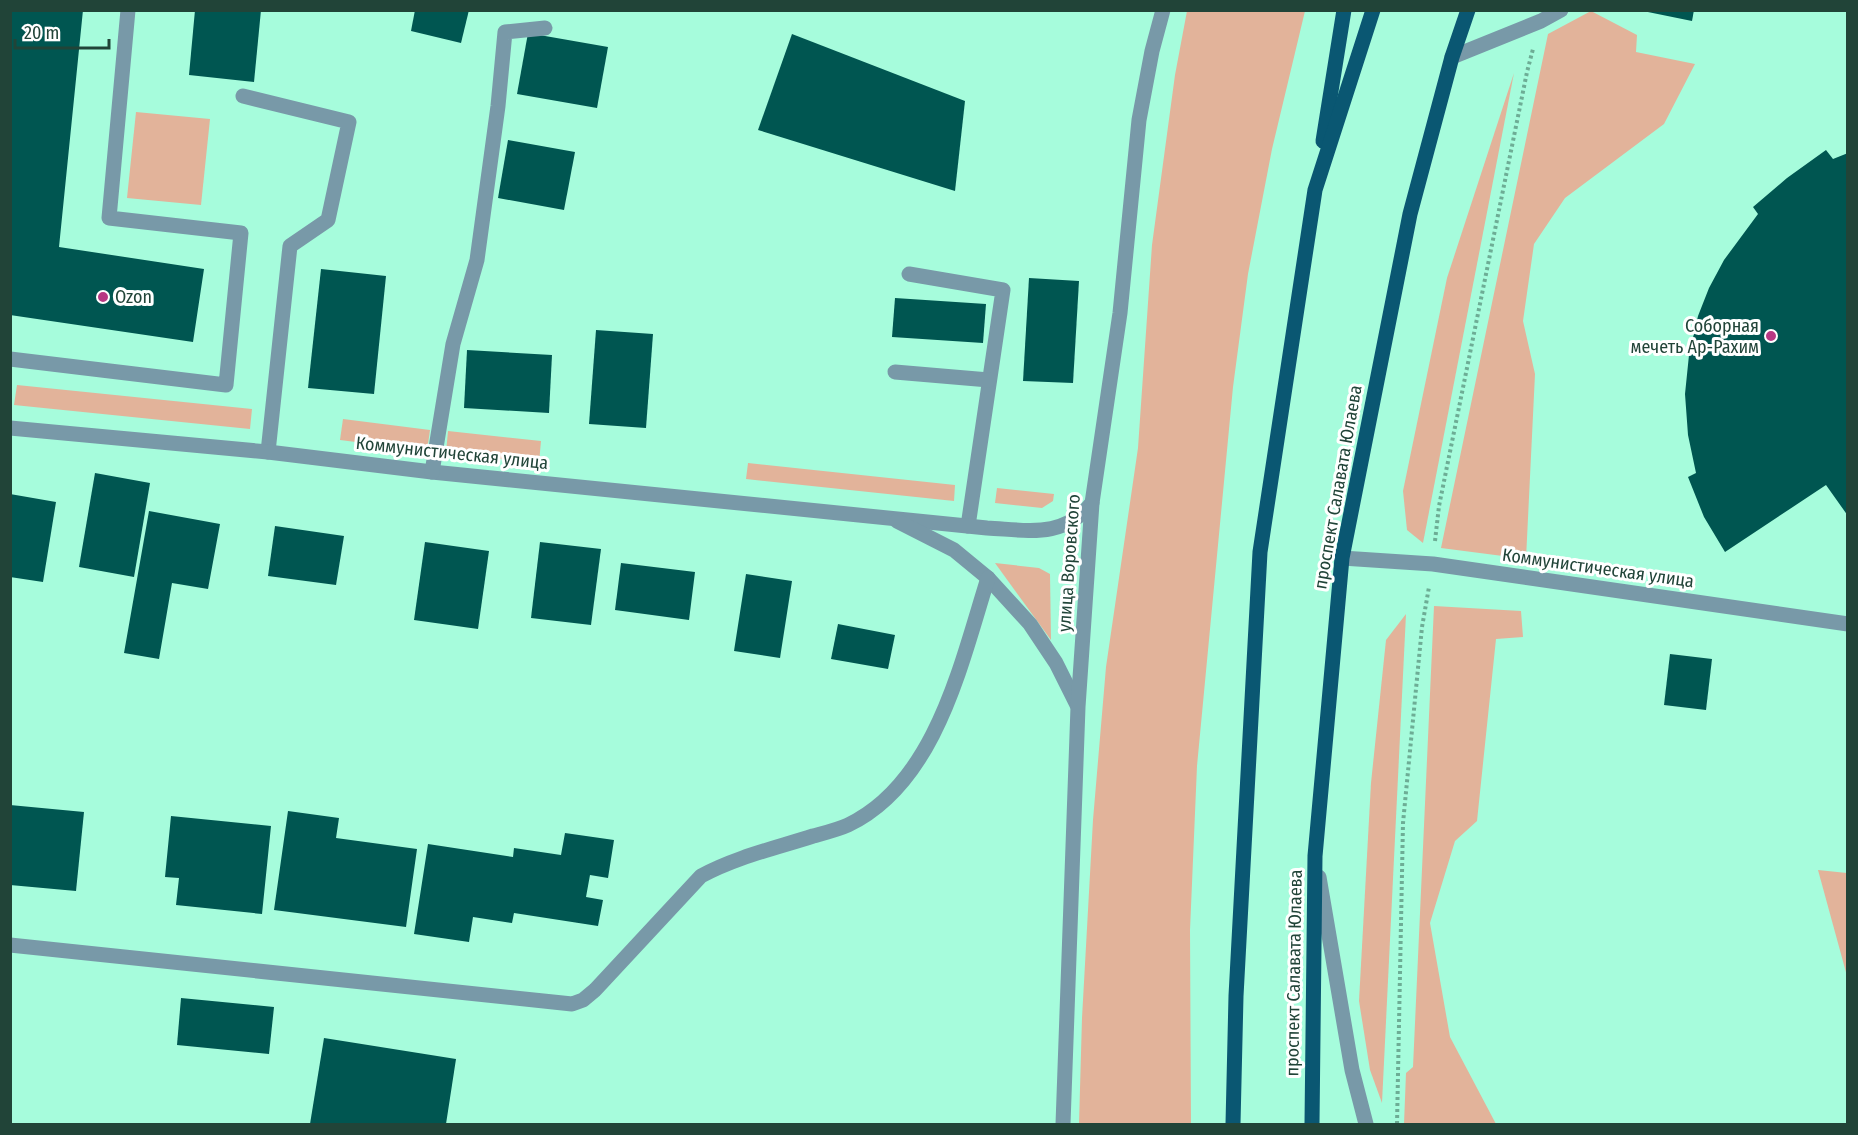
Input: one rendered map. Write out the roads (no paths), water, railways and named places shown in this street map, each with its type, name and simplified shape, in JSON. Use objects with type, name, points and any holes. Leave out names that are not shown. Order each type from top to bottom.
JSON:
[{"type":"main road","points":[[1233,1125],[1236,996],[1260,552],[1344,10]]},
{"type":"main road","points":[[1315,190],[1373,10]]},
{"type":"main road","name":"проспект Салавата Юлаева","points":[[1312,1125],[1315,856],[1342,558],[1410,214],[1452,57],[1468,10]]},
{"type":"street","points":[[10,360],[226,385],[242,233],[109,218],[128,10]]},
{"type":"street","name":"улица Воровского","points":[[1063,1125],[1078,707],[1092,503],[1120,313],[1138,120],[1162,10]]},
{"type":"street","points":[[1452,57],[1541,21],[1561,10]]},
{"type":"street","points":[[432,472],[453,344],[477,260],[498,106],[505,32],[545,28]]},
{"type":"street","points":[[243,96],[349,122],[328,220],[290,246],[268,452]]},
{"type":"street","points":[[909,274],[1003,290],[968,525]]},
{"type":"street","points":[[895,372],[989,380]]},
{"type":"street","name":"Коммунистическая улица","points":[[10,428],[268,452],[432,472],[1036,530],[1065,526],[1083,515],[1092,503]]},
{"type":"street","name":"Коммунистическая улица","points":[[889,517],[954,550],[988,578],[1030,624],[1056,663],[1078,707]]},
{"type":"street","name":"Коммунистическая улица","points":[[1342,558],[1433,564],[1848,624]]},
{"type":"street","points":[[10,945],[572,1004],[583,1000],[701,876],[721,865],[848,825],[881,805],[916,767],[941,719],[988,578]]},
{"type":"street","points":[[1315,856],[1352,1070],[1366,1125]]},
{"type":"place","name":"Ozon","points":[[103,297]]},
{"type":"place","name":"Соборная мечеть Ар-Рахим","points":[[1771,336]]}]
